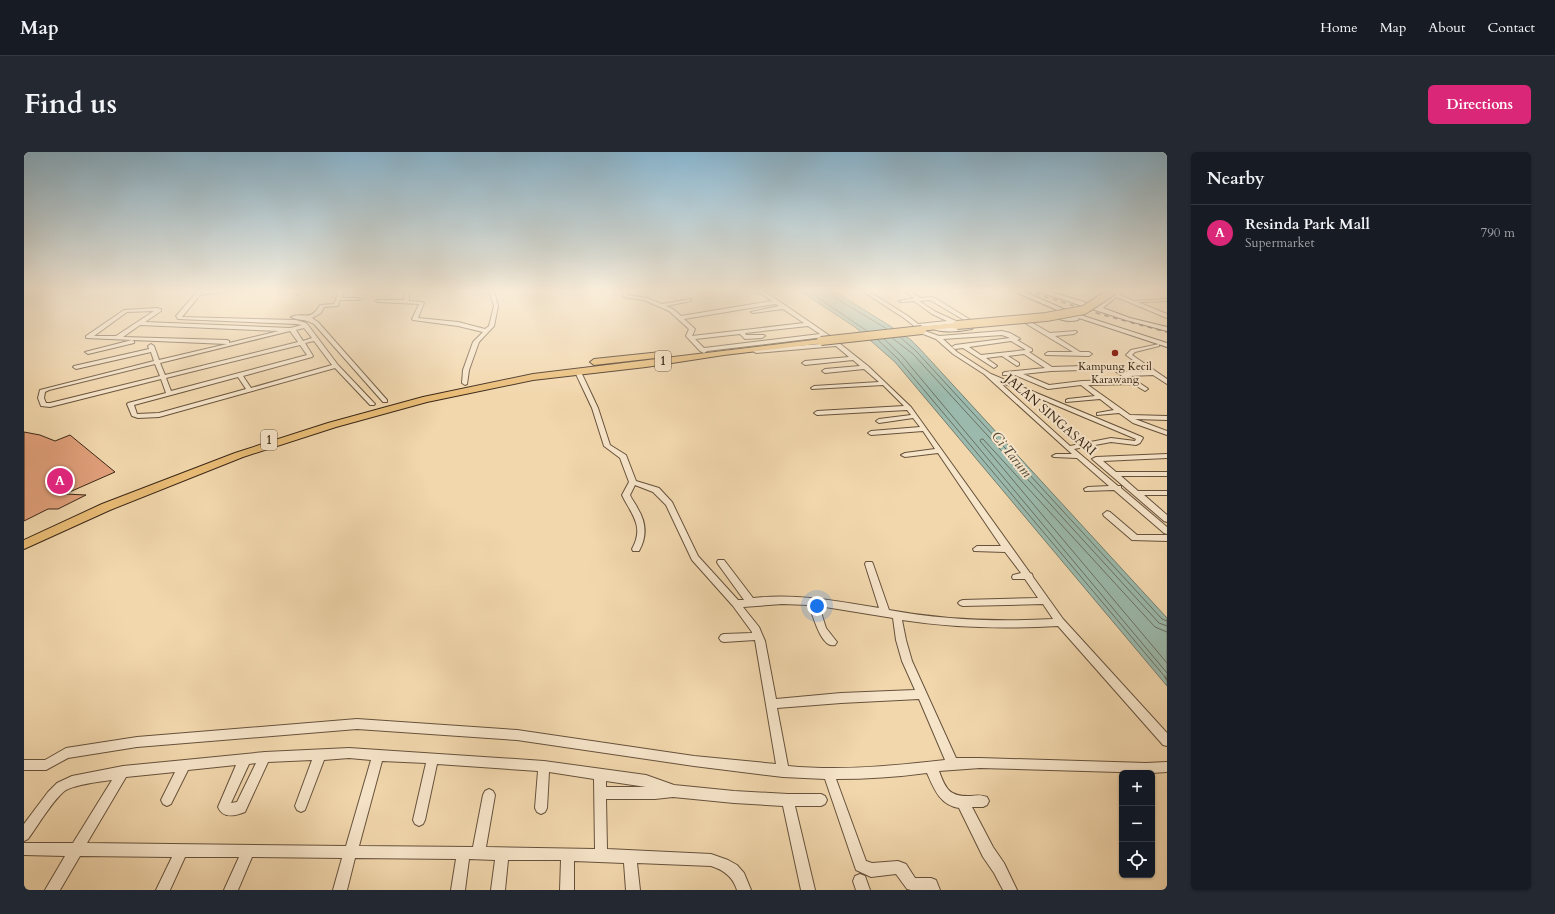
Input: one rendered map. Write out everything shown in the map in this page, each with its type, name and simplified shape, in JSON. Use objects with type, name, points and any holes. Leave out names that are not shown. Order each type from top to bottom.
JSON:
[{"type":"main road","name":"1","points":[[24,545],[85,516],[159,485],[287,439],[391,408],[448,394],[527,378],[578,372],[618,363],[639,356],[919,328],[936,328],[949,325]]},
{"type":"main road","points":[[936,328],[946,329],[983,325]]},
{"type":"main road","points":[[1103,325],[1167,349]]},
{"type":"main road","points":[[1110,325],[1167,344]]},
{"type":"main road","points":[[1153,325],[1167,329]]},
{"type":"main road","name":"1","points":[[24,538],[91,507],[178,472],[266,440],[420,394],[524,373],[618,363],[646,364],[823,338]]},
{"type":"main road","points":[[639,356],[632,359],[632,362],[646,364]]},
{"type":"street","points":[[105,325],[88,337],[238,343]]},
{"type":"street","points":[[117,338],[136,325]]},
{"type":"street","points":[[193,325],[293,330]]},
{"type":"street","points":[[318,325],[385,401]]},
{"type":"street","points":[[464,325],[487,331]]},
{"type":"street","points":[[465,383],[466,370],[473,348],[478,338],[491,325]]},
{"type":"street","points":[[688,325],[692,330],[689,335],[703,350]]},
{"type":"street","points":[[691,338],[798,325]]},
{"type":"street","points":[[811,325],[823,338]]},
{"type":"street","name":"JALAN SINGASARI","points":[[916,325],[922,332],[938,338],[960,356],[986,373],[1078,456],[1118,488],[1167,531]]},
{"type":"street","points":[[919,328],[943,325]]},
{"type":"street","points":[[980,356],[1025,352],[1030,350],[989,325]]},
{"type":"street","points":[[1033,325],[1078,354]]},
{"type":"street","points":[[316,339],[58,403],[43,405],[41,394],[43,390],[306,326],[316,339],[325,352],[336,366],[372,404]]},
{"type":"street","points":[[293,330],[310,356],[130,404],[134,415],[142,417],[159,415],[336,366]]},
{"type":"street","points":[[741,332],[745,337],[762,336]]},
{"type":"street","points":[[1049,335],[1074,332]]},
{"type":"street","points":[[938,338],[1002,333]]},
{"type":"street","points":[[146,339],[152,350],[169,393]]},
{"type":"street","points":[[88,352],[146,339]]},
{"type":"street","points":[[955,347],[1013,340]]},
{"type":"street","points":[[724,352],[736,353],[836,343],[866,367],[909,408],[925,429],[980,510],[1029,576],[1060,622],[1167,741]]},
{"type":"street","points":[[1157,345],[1133,351],[1129,354],[1167,382]]},
{"type":"street","points":[[964,346],[994,366]]},
{"type":"street","points":[[325,352],[339,348]]},
{"type":"street","points":[[76,367],[152,350]]},
{"type":"street","points":[[1025,352],[1051,369]]},
{"type":"street","points":[[1002,354],[1017,364]]},
{"type":"street","points":[[1048,354],[1089,354]]},
{"type":"street","points":[[806,363],[855,358]]},
{"type":"street","points":[[1105,361],[1145,390]]},
{"type":"street","points":[[825,372],[866,367]]},
{"type":"street","points":[[1005,374],[1051,369],[1113,367]]},
{"type":"street","points":[[578,372],[604,432],[607,446],[623,457],[633,482],[656,490],[670,504],[695,558],[736,604],[758,636],[783,771]]},
{"type":"street","points":[[986,373],[1140,438],[1136,443],[1109,440],[1069,448]]},
{"type":"street","points":[[1016,373],[1048,387],[1082,383],[1134,382]]},
{"type":"street","points":[[1125,375],[1156,374]]},
{"type":"street","points":[[240,375],[250,390]]},
{"type":"street","points":[[814,388],[884,383]]},
{"type":"street","points":[[1082,383],[1135,422],[1167,433]]},
{"type":"street","points":[[1068,401],[1101,397]]},
{"type":"street","points":[[817,413],[909,408]]},
{"type":"street","points":[[1099,414],[1119,411]]},
{"type":"street","points":[[879,421],[915,416]]},
{"type":"street","points":[[1128,417],[1167,418]]},
{"type":"street","points":[[870,432],[925,429]]},
{"type":"street","points":[[905,455],[940,451]]},
{"type":"street","points":[[1056,456],[1078,456]]},
{"type":"street","points":[[1165,515],[1096,459],[1166,457]]},
{"type":"street","points":[[1114,474],[1167,474]]},
{"type":"street","points":[[633,482],[626,495],[636,512],[641,531],[641,541],[636,549]]},
{"type":"street","points":[[1088,489],[1118,488]]},
{"type":"street","points":[[1136,493],[1167,493]]},
{"type":"street","points":[[1108,514],[1135,538],[1167,538]]},
{"type":"street","points":[[977,549],[1009,549]]},
{"type":"street","points":[[721,562],[750,601]]},
{"type":"street","points":[[869,564],[885,613]]},
{"type":"street","points":[[1016,577],[1029,576]]},
{"type":"street","points":[[736,604],[750,601],[813,602],[960,623],[1019,624],[1060,622]]},
{"type":"street","points":[[963,603],[1045,601]]},
{"type":"street","points":[[813,602],[822,628],[832,642]]},
{"type":"street","points":[[897,615],[903,650],[953,764]]},
{"type":"street","points":[[724,638],[758,636]]},
{"type":"street","points":[[771,704],[841,698],[922,694]]},
{"type":"street","points":[[24,765],[46,765],[66,753],[137,742],[356,724],[517,735],[694,761],[783,771],[829,774],[868,773],[953,764],[980,763],[1146,768],[1167,767]]},
{"type":"street","points":[[24,835],[52,796],[61,787],[72,782],[123,772],[264,757],[349,753],[544,766],[646,781],[674,791]]},
{"type":"street","points":[[301,806],[320,754]]},
{"type":"street","points":[[340,890],[378,754]]},
{"type":"street","points":[[245,759],[225,802],[224,807],[227,810],[241,808],[264,757]]},
{"type":"street","points":[[419,820],[433,758]]},
{"type":"street","points":[[167,800],[185,765]]},
{"type":"street","points":[[541,808],[544,766]]},
{"type":"street","points":[[931,767],[944,795],[953,802],[983,801]]},
{"type":"street","points":[[52,890],[123,772]]},
{"type":"street","points":[[600,774],[601,855]]},
{"type":"street","points":[[829,774],[861,865],[871,870],[898,867],[912,884],[931,885],[934,890]]},
{"type":"street","points":[[600,793],[655,793],[674,791],[788,800],[821,800]]},
{"type":"street","points":[[478,853],[489,795]]},
{"type":"street","points":[[788,800],[808,890]]},
{"type":"street","points":[[963,802],[988,852],[999,868],[1010,890]]},
{"type":"street","points":[[24,849],[568,854],[711,860],[720,862],[731,868],[739,876],[744,890]]},
{"type":"street","points":[[163,890],[181,851]]},
{"type":"street","points":[[231,890],[248,851]]},
{"type":"street","points":[[458,890],[463,853]]},
{"type":"street","points":[[498,890],[502,854]]},
{"type":"street","points":[[567,890],[568,854]]},
{"type":"street","points":[[630,857],[633,890]]},
{"type":"water","name":"Ci Tarum","points":[[853,325],[889,325],[911,340],[1167,618],[1167,686],[895,362]]},
{"type":"building","points":[[24,432],[40,435],[55,441],[70,435],[115,472],[65,494],[86,495],[58,509],[48,509],[24,521]]},
{"type":"railway","points":[[1142,325],[1167,332]]},
{"type":"place","name":"Kampung Kecil Karawang","points":[[1115,353]]},
{"type":"place","name":"Resinda Park Mall","points":[[60,481]]}]
